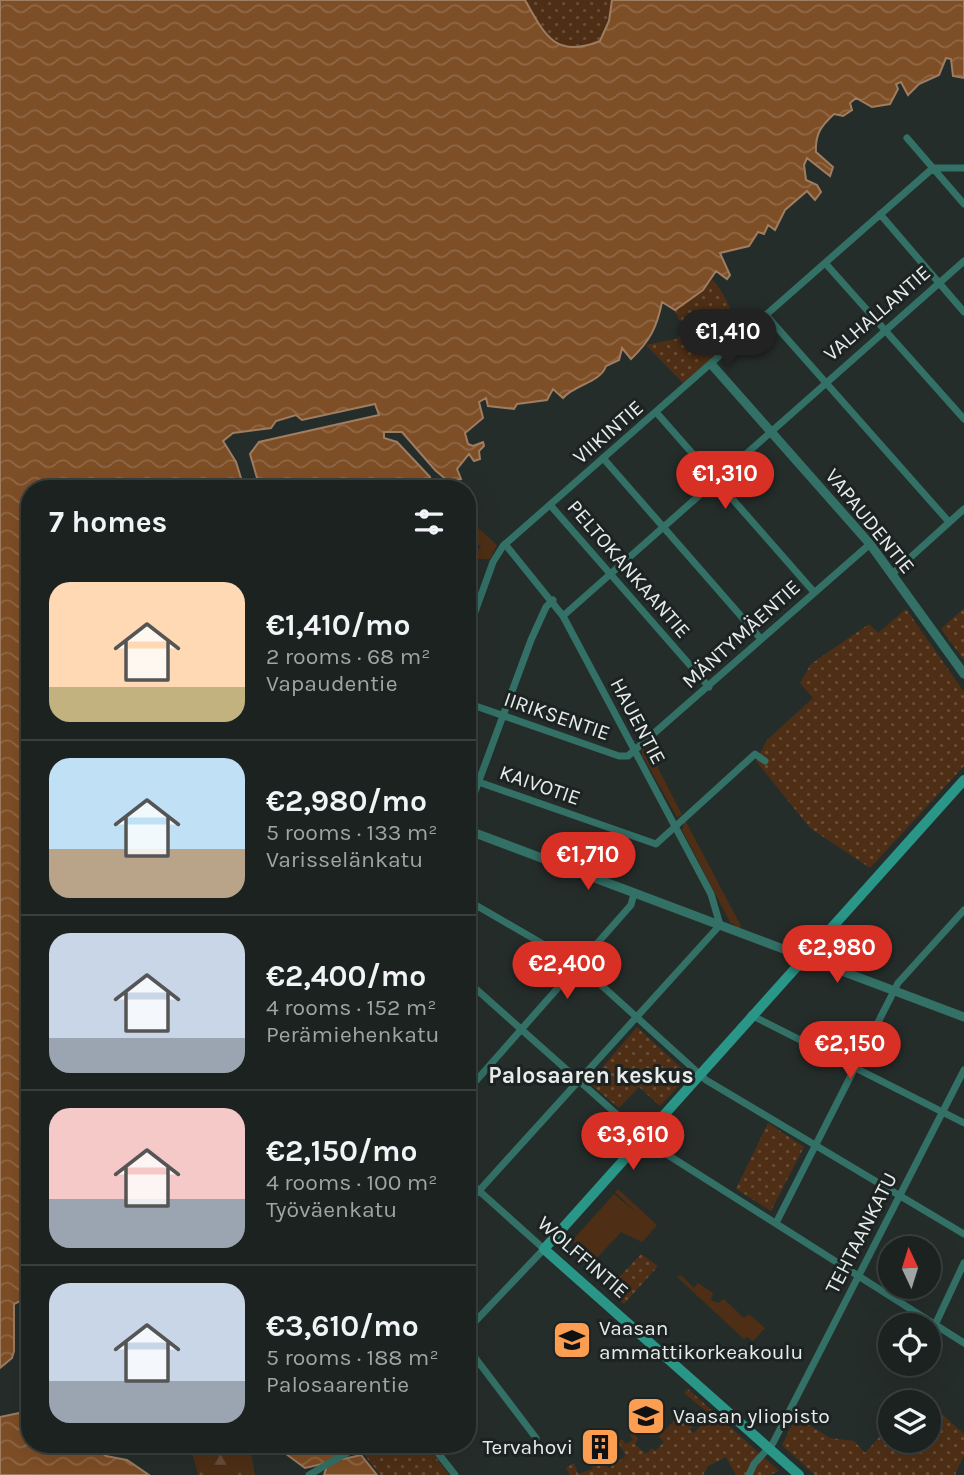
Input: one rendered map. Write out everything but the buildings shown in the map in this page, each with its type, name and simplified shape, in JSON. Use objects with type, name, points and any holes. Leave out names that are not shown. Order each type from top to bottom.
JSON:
[{"type":"main road","points":[[544,1249],[964,780]]},
{"type":"main road","name":"WOLFFINTIE","points":[[544,1249],[799,1475]]},
{"type":"street","points":[[907,138],[964,204]]},
{"type":"street","points":[[933,168],[964,168]]},
{"type":"street","name":"VIIKINTIE","points":[[476,609],[493,562],[505,544],[712,365],[933,168]]},
{"type":"street","points":[[880,214],[964,312]]},
{"type":"street","name":"VALHALLANTIE","points":[[563,616],[964,261]]},
{"type":"street","points":[[826,264],[964,419]]},
{"type":"street","points":[[766,316],[950,522]]},
{"type":"street","name":"VAPAUDENTIE","points":[[712,365],[870,544],[964,674]]},
{"type":"street","points":[[656,412],[814,592]]},
{"type":"street","points":[[604,458],[761,639]]},
{"type":"street","name":"PELTOKANKAANTIE","points":[[551,506],[709,687]]},
{"type":"street","points":[[892,574],[964,509]]},
{"type":"street","name":"HAUENTIE","points":[[505,544],[553,600],[563,616],[715,902],[720,925]]},
{"type":"street","name":"MÄNTYMÄENTIE","points":[[635,751],[870,544]]},
{"type":"street","points":[[476,792],[531,640],[546,607],[553,600]]},
{"type":"street","name":"IIRIKSENTIE","points":[[476,706],[619,756],[628,756],[635,751]]},
{"type":"street","points":[[675,826],[755,754],[765,761]]},
{"type":"street","name":"KAIVOTIE","points":[[476,781],[656,844],[675,826]]},
{"type":"street","points":[[476,833],[964,1017]]},
{"type":"street","points":[[476,1081],[631,905],[634,893]]},
{"type":"street","points":[[476,905],[579,965],[700,1074],[964,1234]]},
{"type":"street","points":[[776,1223],[898,983],[964,910]]},
{"type":"street","points":[[476,1196],[720,925]]},
{"type":"street","points":[[476,989],[643,1138],[916,1313]]},
{"type":"street","points":[[751,1015],[964,1123]]},
{"type":"street","name":"TEHTAANKATU","points":[[749,1475],[754,1464],[768,1449],[964,1070]]},
{"type":"street","name":"WOLFFINTIE","points":[[476,1188],[544,1249]]},
{"type":"street","points":[[476,1321],[544,1249]]},
{"type":"street","points":[[941,1313],[964,1263]]},
{"type":"street","points":[[941,1329],[964,1343]]},
{"type":"street","points":[[476,1359],[536,1438]]},
{"type":"street","points":[[309,1475],[346,1453]]},
{"type":"street","points":[[438,1453],[455,1475]]},
{"type":"green space","points":[[525,0],[612,2],[609,21],[600,41],[572,47],[553,41],[546,34]]},
{"type":"green space","points":[[713,280],[742,332],[683,383],[646,345],[676,339],[693,326],[679,320],[675,310]]},
{"type":"green space","points":[[476,526],[497,545],[490,559],[476,559],[476,549],[481,546],[476,544]]},
{"type":"green space","points":[[964,608],[964,660],[941,629]]},
{"type":"green space","points":[[906,609],[964,692],[964,766],[870,868],[810,828],[756,761],[767,740],[813,698],[800,683],[811,664],[869,624],[878,633]]},
{"type":"green space","points":[[652,742],[656,750],[651,754],[682,815],[677,817],[642,755],[642,750]]},
{"type":"green space","points":[[685,820],[741,926],[740,929],[730,922],[682,830]]},
{"type":"green space","points":[[637,1027],[689,1075],[660,1106],[639,1087],[619,1108],[589,1083]]},
{"type":"green space","points":[[768,1123],[804,1147],[771,1211],[736,1189]]},
{"type":"green space","points":[[618,1189],[657,1225],[642,1242],[621,1232],[595,1260],[572,1241],[614,1194],[638,1214],[615,1192]]},
{"type":"green space","points":[[641,1254],[658,1266],[624,1304],[607,1290]]},
{"type":"green space","points":[[681,1275],[694,1288],[698,1283],[713,1293],[711,1300],[718,1303],[724,1299],[744,1318],[749,1314],[765,1328],[753,1341],[747,1337],[744,1339],[677,1277]]},
{"type":"green space","points":[[688,1389],[779,1471],[770,1475],[736,1475],[726,1457],[708,1466],[703,1475],[570,1475],[566,1468],[574,1463],[578,1474],[593,1469],[589,1455],[597,1452],[599,1460],[609,1468],[626,1456],[618,1442],[622,1439],[626,1444],[633,1440],[630,1435],[634,1433],[638,1439],[635,1444],[646,1454],[652,1448],[655,1451],[664,1442],[659,1437],[681,1413],[694,1424],[690,1430],[694,1433],[711,1415],[684,1393]]},
{"type":"green space","points":[[941,1413],[964,1434],[964,1455],[955,1475],[815,1475],[782,1445],[796,1417],[830,1438],[854,1441],[865,1453],[878,1438],[878,1453],[941,1453]]},
{"type":"green space","points":[[192,1453],[251,1454],[255,1475],[198,1475]]},
{"type":"green space","points":[[363,1453],[433,1453],[449,1475],[380,1475]]},
{"type":"water","points":[[0,0],[525,0],[546,34],[562,45],[573,47],[600,41],[609,21],[612,0],[964,0],[964,78],[953,76],[951,59],[946,58],[939,75],[919,84],[908,95],[901,82],[896,84],[898,89],[890,104],[872,107],[856,98],[850,103],[852,110],[843,116],[834,114],[820,131],[816,146],[816,152],[833,167],[830,176],[807,158],[804,165],[806,180],[817,185],[821,192],[815,200],[807,191],[785,210],[775,230],[768,225],[764,234],[758,232],[749,246],[720,253],[730,275],[727,279],[716,271],[703,290],[675,310],[662,302],[652,333],[631,359],[622,348],[619,360],[606,366],[593,380],[563,398],[553,389],[547,400],[517,404],[514,409],[488,406],[486,398],[479,402],[483,418],[465,433],[468,444],[473,446],[483,442],[484,446],[479,451],[480,459],[474,461],[469,454],[457,469],[461,479],[447,480],[402,432],[384,432],[384,438],[397,442],[430,480],[258,480],[250,454],[259,442],[379,415],[375,404],[302,420],[296,415],[276,421],[271,428],[233,433],[223,441],[236,462],[242,480],[21,480],[21,1300],[14,1304],[12,1358],[0,1368]]},
{"type":"water","points":[[21,1414],[21,1453],[102,1453],[127,1460],[149,1475],[0,1475],[0,1417]]},
{"type":"water","points":[[341,1453],[343,1459],[361,1455],[377,1475],[324,1475],[326,1469],[322,1464],[305,1468],[286,1454]]},
{"type":"place","name":"Vaasan ammattikorkeakoulu","points":[[572,1340]]},
{"type":"place","name":"Vaasan yliopisto","points":[[646,1416]]},
{"type":"place","name":"Tervahovi","points":[[600,1447]]},
{"type":"district","name":"Palosaaren keskus","points":[[591,1075]]}]
